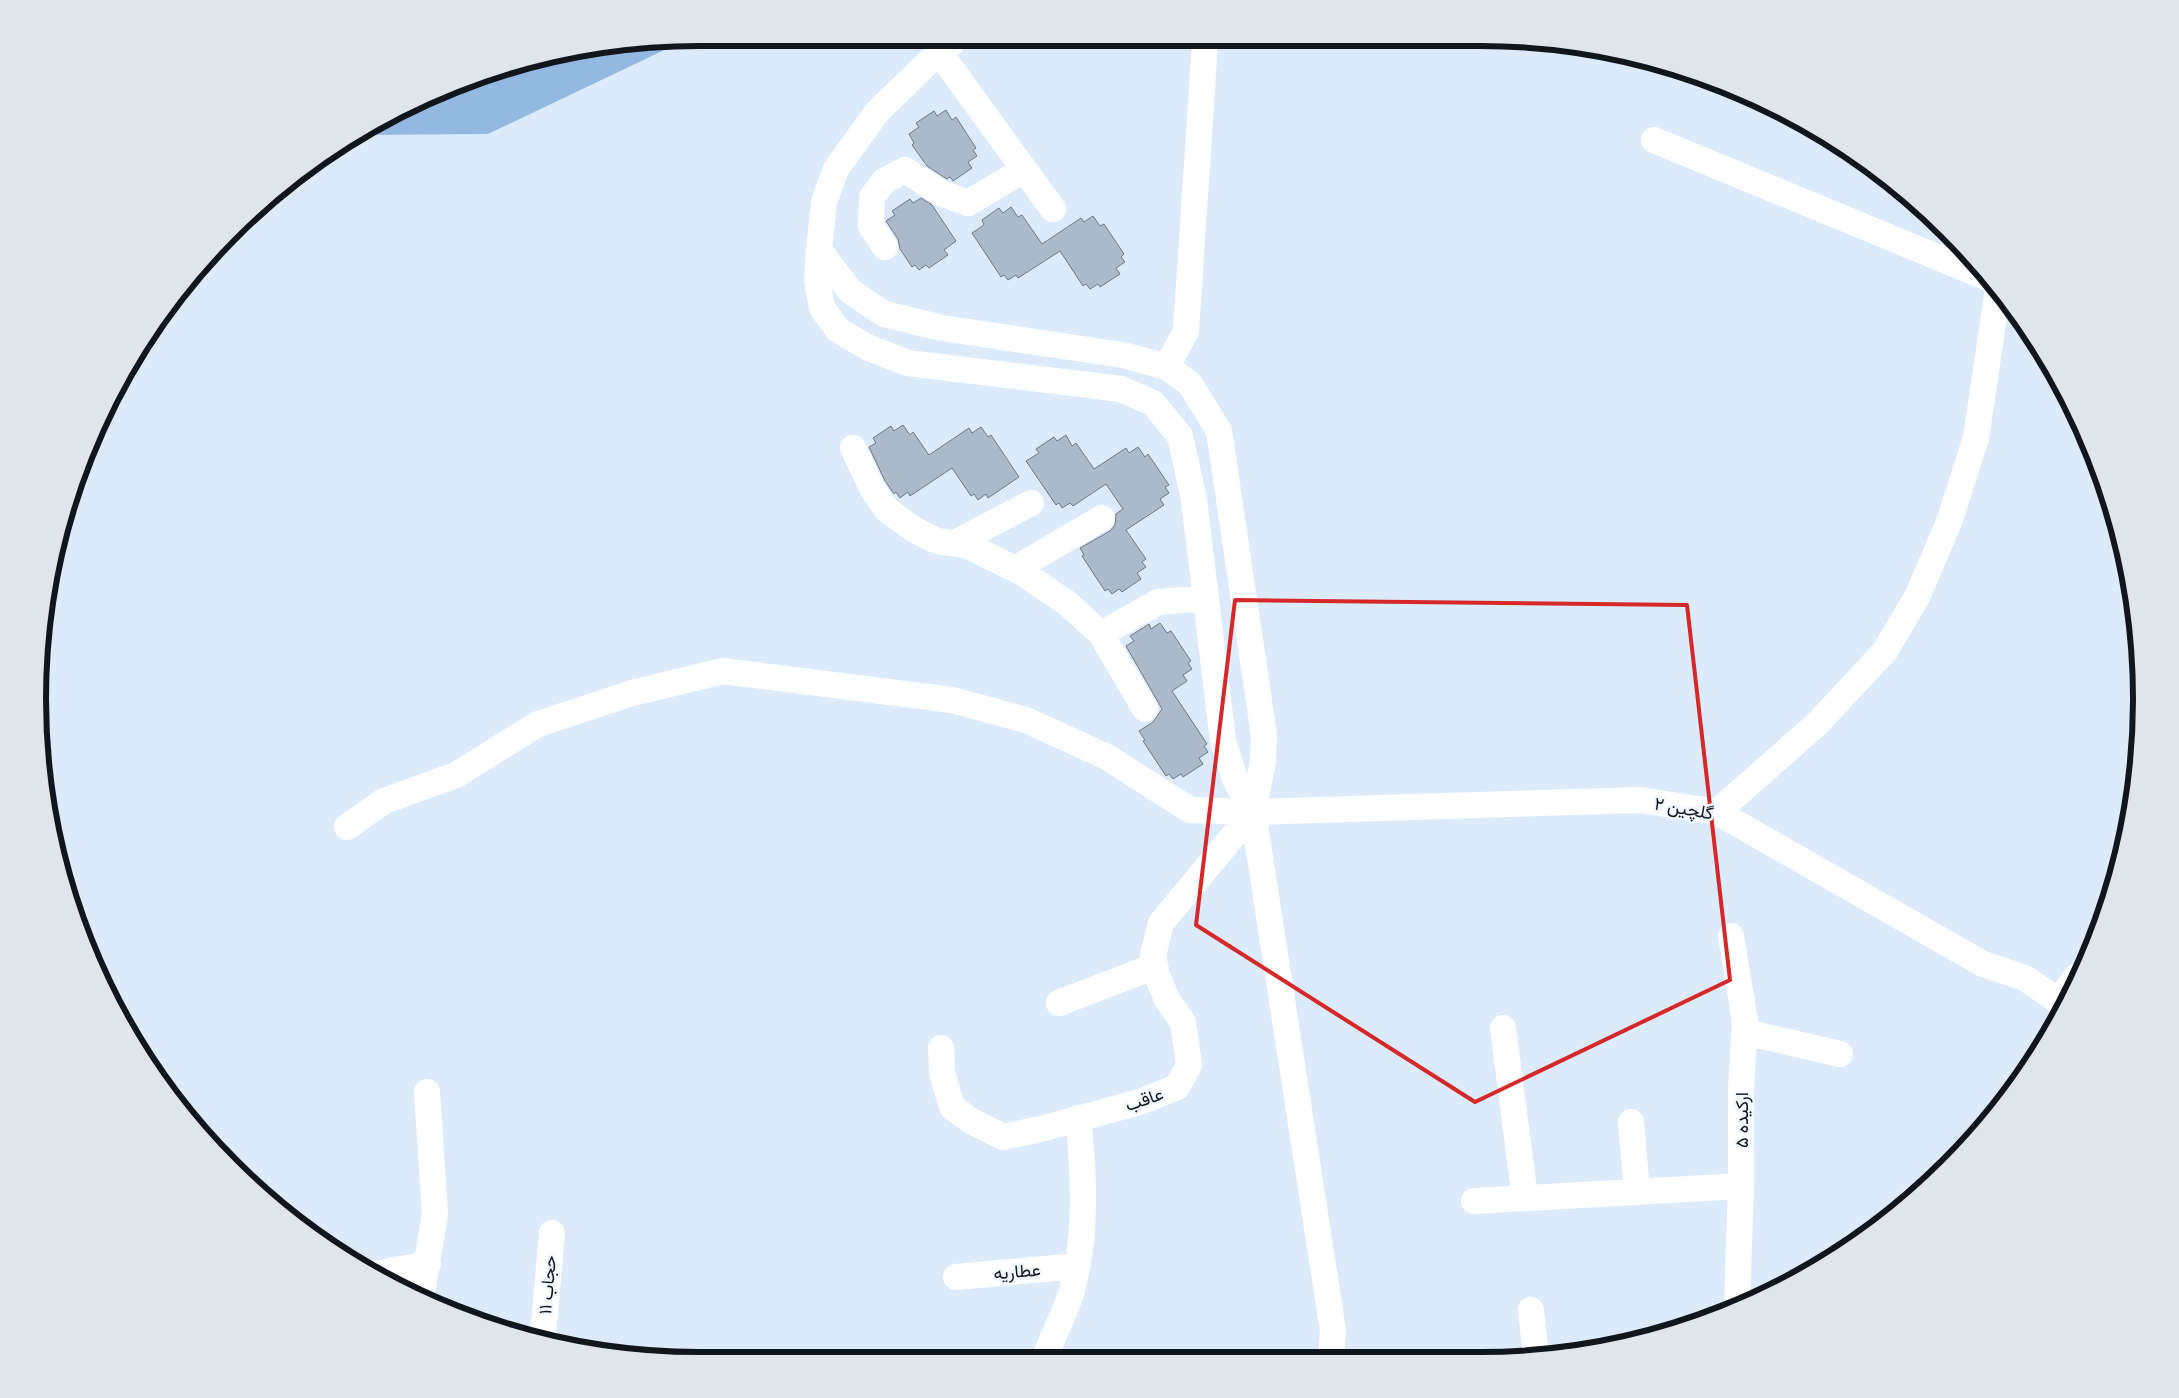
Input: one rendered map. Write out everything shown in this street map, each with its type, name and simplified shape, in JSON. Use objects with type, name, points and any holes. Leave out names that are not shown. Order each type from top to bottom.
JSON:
[{"type":"street","points":[[1167,367],[1186,331],[1205,46]]},
{"type":"street","points":[[1053,209],[1024,170],[946,47],[877,112],[836,169],[824,202],[819,250],[817,280],[822,308],[838,330],[869,348],[908,363],[1121,389],[1153,404],[1180,436],[1194,500],[1223,741],[1234,778],[1253,812]]},
{"type":"street","points":[[1654,140],[1973,272]]},
{"type":"street","points":[[885,246],[871,226],[872,197],[884,181],[905,170],[941,193],[968,204],[1024,170]]},
{"type":"street","points":[[819,250],[850,291],[884,314],[942,328],[1124,355],[1167,367],[1190,384],[1219,431],[1264,735],[1263,762],[1253,812],[1333,1331],[1331,1352]]},
{"type":"street","points":[[1717,812],[1817,724],[1885,651],[1917,597],[1950,522],[1976,438],[1996,300]]},
{"type":"street","points":[[853,448],[872,488],[886,509],[913,529],[937,540],[966,545],[1015,569],[1067,603],[1102,634],[1144,709]]},
{"type":"street","points":[[1194,500],[1228,500]]},
{"type":"street","points":[[955,543],[1031,503]]},
{"type":"street","points":[[1015,569],[1102,518]]},
{"type":"street","points":[[1102,634],[1158,602],[1206,598]]},
{"type":"street","name":"گلچین ۲","points":[[347,827],[384,801],[456,775],[538,724],[632,694],[723,671],[952,700],[1026,720],[1107,757],[1190,810],[1253,812],[1640,800],[1717,812],[1983,964],[2025,978],[2058,1001]]},
{"type":"street","name":"عاقب","points":[[941,1048],[942,1073],[952,1107],[971,1121],[1003,1137],[1045,1128],[1144,1101],[1177,1087],[1189,1065],[1183,1022],[1168,1001],[1157,976],[1155,966],[1153,955],[1161,923],[1253,812]]},
{"type":"street","name":"ارکیده ۵","points":[[1731,936],[1745,1020],[1741,1089],[1741,1186],[1737,1299]]},
{"type":"street","points":[[1059,1004],[1155,966]]},
{"type":"street","points":[[1503,1028],[1525,1198]]},
{"type":"street","points":[[1745,1032],[1840,1054]]},
{"type":"street","points":[[423,1290],[435,1214],[427,1092]]},
{"type":"street","points":[[1047,1352],[1074,1284],[1082,1230],[1084,1183],[1078,1118]]},
{"type":"street","points":[[1631,1122],[1637,1192]]},
{"type":"street","points":[[1474,1201],[1741,1186]]},
{"type":"street","name":"حجاب ۱۱","points":[[542,1333],[552,1233]]},
{"type":"street","points":[[387,1272],[428,1264]]},
{"type":"street","name":"عطاریه","points":[[956,1277],[1077,1266]]},
{"type":"street","points":[[1531,1310],[1535,1349]]},
{"type":"highlighted area","points":[[1235,600],[1687,605],[1730,980],[1475,1102],[1196,925]]},
{"type":"water","points":[[670,47],[488,134],[371,135],[449,96],[530,68],[614,52]]},
{"type":"building","points":[[946,110],[952,120],[956,117],[976,148],[973,150],[977,156],[968,162],[972,168],[953,181],[950,177],[947,179],[927,166],[912,145],[914,143],[909,134],[919,127],[916,123],[934,111],[937,116]]},
{"type":"building","points":[[921,198],[932,205],[956,241],[944,250],[948,255],[929,268],[926,265],[919,270],[915,265],[912,267],[900,249],[898,239],[886,221],[895,215],[892,211],[910,199],[913,203]]},
{"type":"building","points":[[1011,207],[1018,217],[1022,215],[1042,244],[1081,218],[1084,222],[1093,216],[1100,226],[1104,224],[1124,254],[1121,257],[1125,262],[1116,268],[1120,274],[1100,287],[1098,284],[1090,289],[1086,284],[1083,286],[1060,251],[1018,278],[1016,275],[1008,280],[1004,275],[1001,277],[972,233],[984,225],[982,220],[999,208],[1003,213]]},
{"type":"building","points":[[903,425],[910,435],[913,432],[929,455],[969,428],[972,433],[981,427],[988,437],[991,435],[1019,477],[988,498],[986,494],[978,500],[974,494],[971,496],[952,468],[910,496],[908,492],[900,498],[896,492],[894,494],[885,481],[869,447],[876,443],[873,438],[891,426],[894,431]]},
{"type":"building","points":[[1066,435],[1072,446],[1076,443],[1094,469],[1126,448],[1129,453],[1138,447],[1145,457],[1148,454],[1169,485],[1165,487],[1169,493],[1160,499],[1164,505],[1126,530],[1146,559],[1142,562],[1146,567],[1137,573],[1141,579],[1122,592],[1119,589],[1112,594],[1108,589],[1105,591],[1082,556],[1084,555],[1080,548],[1110,531],[1115,525],[1116,514],[1123,509],[1106,484],[1073,506],[1070,503],[1062,508],[1059,503],[1056,505],[1026,461],[1039,453],[1036,449],[1054,437],[1057,441]]},
{"type":"building","points":[[1160,623],[1167,633],[1171,631],[1191,661],[1188,663],[1192,669],[1183,675],[1187,681],[1172,691],[1207,744],[1204,746],[1208,752],[1199,758],[1203,764],[1183,777],[1181,774],[1173,779],[1169,774],[1166,776],[1143,741],[1145,740],[1139,731],[1153,722],[1162,709],[1126,646],[1134,641],[1130,636],[1149,624],[1151,629]]}]
